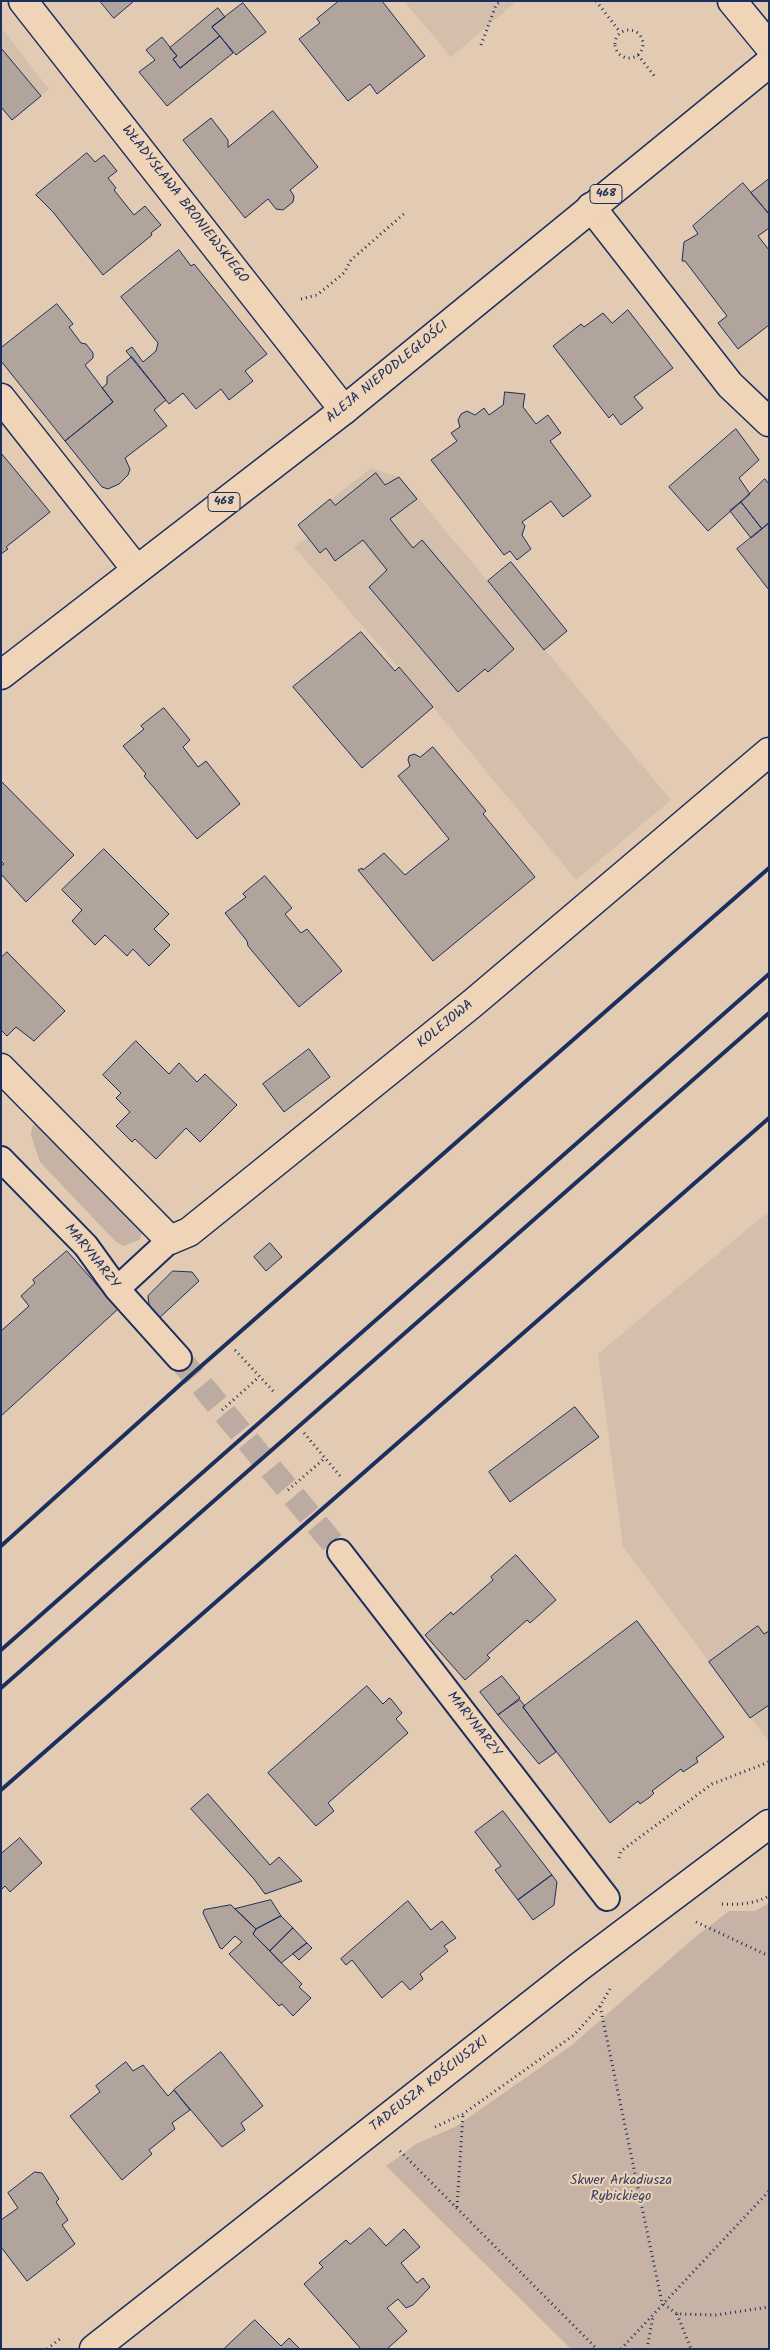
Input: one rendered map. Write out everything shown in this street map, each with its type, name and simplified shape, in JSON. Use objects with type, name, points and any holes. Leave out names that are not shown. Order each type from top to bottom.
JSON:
[{"type":"street","name":"WŁADYSŁAWA BRONIEWSKIEGO","points":[[23,1],[344,410]]},
{"type":"street","points":[[732,1],[769,46]]},
{"type":"street","name":"ALEJA NIEPODLEGŁOŚCI","points":[[1,675],[344,410],[769,63]]},
{"type":"street","points":[[591,207],[730,385],[769,422]]},
{"type":"street","points":[[1,398],[136,569]]},
{"type":"street","name":"KOLEJOWA","points":[[117,1289],[170,1240],[189,1232],[473,1003],[769,752]]},
{"type":"street","points":[[1,1068],[170,1240]]},
{"type":"street","name":"MARYNARZY","points":[[1,1159],[86,1246],[117,1289],[179,1358]]},
{"type":"street","name":"MARYNARZY","points":[[340,1552],[607,1898]]},
{"type":"street","name":"TADEUSZA KOŚCIUSZKI","points":[[102,2346],[579,1967],[769,1824]]},
{"type":"path","points":[[481,46],[496,6],[501,1]]},
{"type":"path","points":[[596,1],[620,32]]},
{"type":"path","points":[[628,29],[637,32],[642,39],[642,48],[638,55],[630,58],[620,56],[615,49],[615,39],[620,32],[628,29]]},
{"type":"path","points":[[638,55],[655,77]]},
{"type":"path","points":[[297,300],[317,295],[344,274],[352,260],[406,212]]},
{"type":"path","points":[[235,1350],[275,1393]]},
{"type":"path","points":[[222,1410],[259,1376]]},
{"type":"path","points":[[304,1433],[341,1477]]},
{"type":"path","points":[[288,1490],[325,1458]]},
{"type":"path","points":[[607,1898],[621,1851],[712,1784],[769,1762]]},
{"type":"path","points":[[691,1920],[769,1956]]},
{"type":"path","points":[[429,2130],[463,2114],[574,2035],[600,2006],[613,1984]]},
{"type":"path","points":[[600,2006],[662,2303],[677,2314],[691,2349]]},
{"type":"path","points":[[456,2208],[463,2114]]},
{"type":"path","points":[[395,2146],[597,2349]]},
{"type":"path","points":[[620,2349],[769,2191]]},
{"type":"path","points":[[677,2314],[716,2315],[769,2307]]},
{"type":"path","points":[[646,2349],[653,2315]]},
{"type":"shaded area","points":[[404,1],[517,1],[451,57]]},
{"type":"shaded area","points":[[3,30],[49,89],[12,120],[1,107]]},
{"type":"shaded area","points":[[371,468],[399,477],[419,499],[671,800],[576,880],[433,707],[294,547],[308,537],[298,525]]},
{"type":"shaded area","points":[[769,1211],[769,1742],[623,1547],[598,1354]]},
{"type":"green space","points":[[38,1120],[140,1224],[143,1232],[139,1240],[123,1246],[115,1241],[40,1162],[31,1135],[32,1127]]},
{"type":"green space","name":"Skwer Arkadiusza Rybickiego","points":[[769,1903],[769,2349],[571,2349],[386,2166],[416,2144],[457,2126],[572,2045],[694,1938],[729,1911],[755,1911]]},
{"type":"building","points":[[100,1],[134,1],[114,18]]},
{"type":"building","points":[[339,1],[382,1],[425,56],[377,94],[370,84],[348,101],[299,39],[320,23],[317,19]]},
{"type":"building","points":[[243,3],[266,32],[236,55],[212,27]]},
{"type":"building","points":[[218,8],[225,17],[212,27],[220,36],[180,68],[173,59],[177,56],[170,48]]},
{"type":"building","points":[[220,36],[233,53],[167,106],[139,72],[155,60],[146,50],[162,37],[177,56],[173,59],[180,68]]},
{"type":"building","points":[[1,48],[41,96],[12,120],[1,107]]},
{"type":"building","points":[[273,111],[318,167],[290,190],[294,196],[293,202],[283,210],[276,209],[268,199],[245,218],[183,140],[211,118],[228,140],[228,147]]},
{"type":"building","points":[[87,153],[95,162],[104,155],[117,171],[108,178],[116,188],[114,190],[134,215],[145,206],[161,225],[151,233],[152,235],[103,275],[53,212],[36,195]]},
{"type":"building","points":[[769,179],[769,214],[751,193]]},
{"type":"building","points":[[743,183],[769,214],[769,228],[758,236],[769,250],[769,325],[738,349],[718,323],[727,316],[685,261],[682,261],[684,242],[698,234],[693,226]]},
{"type":"building","points":[[179,250],[191,266],[194,264],[267,354],[245,371],[253,381],[229,400],[221,389],[196,409],[183,393],[169,404],[126,351],[132,347],[143,362],[156,351],[158,343],[121,297]]},
{"type":"building","points":[[57,304],[73,324],[69,327],[81,343],[86,344],[93,353],[93,358],[85,365],[113,402],[65,441],[1,361],[1,348]]},
{"type":"building","points":[[628,310],[673,368],[634,397],[643,408],[621,425],[613,414],[609,418],[553,346],[581,324],[584,327],[603,313],[612,323]]},
{"type":"building","points":[[132,357],[166,400],[154,410],[167,426],[125,458],[130,469],[128,475],[119,484],[108,489],[102,487],[65,441],[113,402],[102,388],[107,384],[107,377]]},
{"type":"building","points":[[505,392],[525,394],[523,407],[536,424],[548,415],[561,433],[550,441],[591,496],[563,517],[551,501],[522,522],[525,526],[522,535],[531,549],[517,560],[510,551],[504,555],[431,460],[457,441],[451,433],[460,427],[458,420],[461,414],[467,411],[475,415],[484,408],[489,415],[503,405]]},
{"type":"building","points":[[736,429],[759,460],[739,478],[750,494],[708,531],[669,487]]},
{"type":"building","points":[[1,453],[50,512],[6,547],[8,549],[1,554]]},
{"type":"building","points":[[376,473],[385,485],[399,477],[417,499],[390,519],[413,548],[422,540],[514,649],[488,672],[485,669],[458,692],[369,587],[387,570],[363,540],[335,561],[326,548],[320,553],[298,525],[330,499],[335,505]]},
{"type":"building","points":[[765,479],[769,484],[769,523],[762,529],[741,502]]},
{"type":"building","points":[[741,502],[762,529],[751,538],[730,511]]},
{"type":"building","points":[[769,523],[769,590],[737,549]]},
{"type":"building","points":[[511,562],[567,631],[544,650],[488,581]]},
{"type":"building","points":[[361,632],[395,671],[399,667],[433,707],[362,768],[293,687]]},
{"type":"building","points":[[164,708],[190,740],[183,747],[198,767],[206,761],[240,804],[197,839],[144,776],[146,774],[123,746],[144,729],[141,726]]},
{"type":"building","points":[[433,747],[486,811],[483,814],[535,877],[433,961],[358,870],[362,868],[363,870],[384,853],[405,875],[449,839],[398,776],[410,766],[409,756],[414,754],[420,757]]},
{"type":"building","points":[[1,781],[74,855],[26,902],[1,874],[1,866],[4,864],[1,861]]},
{"type":"building","points":[[104,849],[169,914],[154,929],[170,945],[149,966],[133,949],[127,956],[105,935],[95,945],[72,921],[82,910],[62,890]]},
{"type":"building","points":[[265,876],[292,908],[285,914],[301,933],[307,929],[342,971],[299,1007],[248,946],[247,941],[225,913],[246,897],[243,894]]},
{"type":"building","points":[[7,952],[65,1011],[34,1041],[16,1027],[7,1036],[1,1030],[1,958]]},
{"type":"building","points":[[136,1041],[169,1074],[179,1063],[197,1082],[205,1074],[237,1105],[200,1142],[186,1128],[156,1159],[135,1139],[132,1142],[116,1126],[130,1112],[116,1098],[121,1093],[103,1075]]},
{"type":"building","points":[[309,1049],[330,1077],[284,1112],[263,1084]]},
{"type":"building","points":[[270,1243],[282,1257],[266,1271],[254,1257]]},
{"type":"building","points":[[67,1251],[118,1309],[1,1416],[1,1331],[29,1306],[21,1296],[35,1283],[33,1280]]},
{"type":"building","points":[[173,1271],[192,1272],[199,1281],[156,1321],[150,1314],[148,1296]]},
{"type":"building","points":[[575,1407],[599,1437],[510,1502],[489,1472]]},
{"type":"building","points":[[516,1555],[556,1600],[530,1623],[527,1620],[487,1655],[490,1658],[465,1680],[425,1635],[451,1612],[453,1615],[493,1580],[491,1577]]},
{"type":"building","points":[[637,1621],[724,1737],[696,1758],[698,1762],[683,1772],[681,1769],[652,1791],[654,1793],[650,1797],[640,1804],[638,1801],[610,1823],[523,1707]]},
{"type":"building","points":[[758,1626],[764,1634],[769,1631],[769,1705],[750,1718],[709,1662]]},
{"type":"building","points":[[502,1676],[520,1698],[498,1715],[480,1692]]},
{"type":"building","points":[[367,1686],[383,1704],[389,1698],[391,1699],[402,1713],[396,1719],[408,1733],[328,1803],[334,1811],[316,1826],[268,1773]]},
{"type":"building","points":[[520,1700],[525,1706],[523,1707],[556,1752],[539,1764],[498,1715]]},
{"type":"building","points":[[208,1794],[270,1865],[279,1857],[302,1881],[265,1894],[254,1879],[191,1809]]},
{"type":"building","points":[[503,1811],[552,1875],[518,1900],[495,1870],[501,1866],[475,1832]]},
{"type":"building","points":[[20,1838],[42,1863],[10,1892],[5,1886],[1,1890],[1,1854]]},
{"type":"building","points":[[552,1875],[557,1882],[554,1905],[533,1920],[518,1900]]},
{"type":"building","points":[[271,1900],[281,1916],[256,1929],[235,1909]]},
{"type":"building","points":[[408,1901],[431,1930],[442,1921],[456,1938],[444,1946],[448,1951],[420,1974],[423,1979],[410,1990],[402,1981],[382,1998],[352,1960],[346,1965],[341,1959]]},
{"type":"building","points":[[231,1905],[256,1929],[253,1934],[302,1984],[299,1987],[311,1998],[293,2016],[282,2004],[279,2006],[229,1954],[242,1942],[235,1936],[222,1949],[220,1948],[203,1913],[204,1910]]},
{"type":"building","points":[[281,1916],[293,1928],[270,1951],[253,1934],[256,1929]]},
{"type":"building","points":[[293,1928],[307,1943],[281,1963],[270,1951]]},
{"type":"building","points":[[307,1943],[312,1948],[299,1960],[293,1954]]},
{"type":"building","points":[[221,2052],[263,2106],[241,2123],[245,2130],[222,2147],[174,2090]]},
{"type":"building","points":[[126,2062],[133,2071],[143,2065],[168,2096],[174,2090],[190,2110],[172,2123],[175,2129],[149,2150],[152,2154],[122,2180],[70,2116],[100,2092],[96,2086]]},
{"type":"building","points":[[35,2172],[42,2173],[59,2199],[56,2202],[68,2220],[62,2225],[75,2244],[27,2281],[1,2247],[1,2220],[18,2208],[8,2193]]},
{"type":"building","points":[[370,2228],[386,2246],[404,2229],[420,2247],[401,2263],[417,2283],[423,2278],[430,2287],[413,2305],[406,2308],[398,2299],[387,2308],[407,2331],[387,2349],[361,2349],[304,2284],[323,2267],[319,2263],[346,2240],[350,2244]]},
{"type":"building","points":[[255,2320],[281,2346],[289,2338],[300,2349],[224,2349]]},
{"type":"tunnel","points":[[179,1358],[340,1552]]},
{"type":"railway","points":[[1,1546],[191,1375],[769,868]]},
{"type":"railway","points":[[1,1650],[769,974]]},
{"type":"railway","points":[[1,1688],[769,1013]]},
{"type":"railway","points":[[1,1790],[769,1118]]}]
